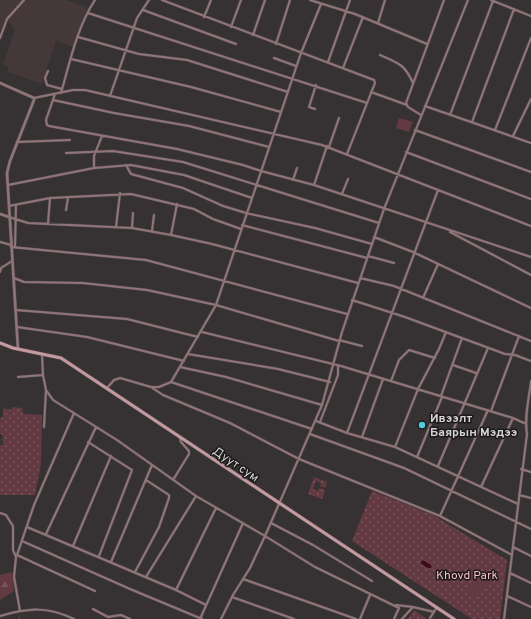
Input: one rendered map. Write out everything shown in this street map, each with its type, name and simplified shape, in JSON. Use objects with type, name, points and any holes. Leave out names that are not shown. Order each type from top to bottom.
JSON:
[{"type":"main road","name":"Дуут сум","points":[[0,342],[18,349],[61,358],[454,619]]},
{"type":"street","points":[[0,38],[7,19],[24,0]]},
{"type":"street","points":[[110,96],[134,28],[149,0]]},
{"type":"street","points":[[162,0],[374,80],[375,83],[347,154]]},
{"type":"street","points":[[204,17],[211,0]]},
{"type":"street","points":[[231,27],[241,0]]},
{"type":"street","points":[[253,35],[265,0]]},
{"type":"street","points":[[276,44],[290,0]]},
{"type":"street","points":[[310,0],[347,11],[428,44]]},
{"type":"street","points":[[328,62],[350,0]]},
{"type":"street","points":[[378,23],[385,0]]},
{"type":"street","points":[[406,106],[444,0]]},
{"type":"street","points":[[221,619],[266,536],[316,421],[330,382],[339,340],[384,209],[468,0]]},
{"type":"street","points":[[450,115],[492,0],[531,16]]},
{"type":"street","points":[[61,93],[78,38],[93,1]]},
{"type":"street","points":[[107,388],[114,380],[120,378],[159,387],[171,382],[202,332],[226,281],[242,225],[296,66],[321,4]]},
{"type":"street","points":[[472,122],[514,9]]},
{"type":"street","points":[[143,10],[236,44]]},
{"type":"street","points":[[88,12],[367,103]]},
{"type":"street","points":[[343,68],[362,17]]},
{"type":"street","points":[[78,38],[127,50],[187,60],[288,92]]},
{"type":"street","points":[[496,130],[531,38]]},
{"type":"street","points":[[380,55],[404,67],[413,83]]},
{"type":"street","points":[[274,58],[296,66]]},
{"type":"street","points":[[71,59],[191,87],[281,112]]},
{"type":"street","points":[[48,71],[45,78],[47,85],[62,89]]},
{"type":"street","points":[[0,83],[34,98],[80,89],[328,147],[531,226]]},
{"type":"street","points":[[315,109],[309,107],[316,86]]},
{"type":"street","points":[[371,92],[406,106],[421,115]]},
{"type":"street","points":[[55,94],[46,120],[47,125],[204,154],[314,185],[449,231],[531,275]]},
{"type":"street","points":[[18,349],[12,247],[6,185],[7,169],[34,104],[34,98]]},
{"type":"street","points":[[513,136],[531,99]]},
{"type":"street","points":[[53,100],[114,113],[189,126],[269,148]]},
{"type":"street","points":[[425,106],[531,143]]},
{"type":"street","points":[[314,185],[339,118]]},
{"type":"street","points":[[415,130],[531,172]]},
{"type":"street","points":[[94,168],[94,156],[102,136]]},
{"type":"street","points":[[17,142],[70,140]]},
{"type":"street","points":[[66,153],[96,153],[113,151],[183,162],[379,223]]},
{"type":"street","points":[[406,152],[531,199]]},
{"type":"street","points":[[6,185],[94,168],[126,165],[146,167],[184,175],[252,198]]},
{"type":"street","points":[[126,165],[131,174],[183,188],[223,206],[246,213],[315,228],[372,244]]},
{"type":"street","points":[[293,180],[297,168]]},
{"type":"street","points":[[342,194],[348,179]]},
{"type":"street","points":[[347,433],[413,252],[438,190]]},
{"type":"street","points":[[8,206],[50,198],[68,198],[120,193],[146,197],[194,209],[213,219],[241,229]]},
{"type":"street","points":[[116,227],[120,193]]},
{"type":"street","points":[[48,224],[50,198]]},
{"type":"street","points":[[66,210],[68,198]]},
{"type":"street","points":[[170,235],[177,204]]},
{"type":"street","points":[[12,247],[16,218],[16,205]]},
{"type":"street","points":[[132,228],[134,213]]},
{"type":"street","points":[[0,214],[28,223],[132,228],[152,231],[234,250],[358,283]]},
{"type":"street","points":[[152,231],[154,215]]},
{"type":"street","points":[[242,225],[394,263]]},
{"type":"street","points":[[449,231],[465,234],[531,257]]},
{"type":"street","points":[[374,237],[413,252],[531,308]]},
{"type":"street","points":[[0,242],[12,247],[135,258],[348,314]]},
{"type":"street","points":[[0,272],[1,268],[12,261]]},
{"type":"street","points":[[423,298],[438,264]]},
{"type":"street","points":[[14,278],[24,282],[114,286],[147,290],[216,305],[362,346]]},
{"type":"street","points":[[360,278],[400,289],[531,341]]},
{"type":"street","points":[[352,300],[392,312],[488,348],[531,361]]},
{"type":"street","points":[[16,310],[127,319],[198,337]]},
{"type":"street","points":[[17,327],[87,337],[184,361]]},
{"type":"street","points":[[202,332],[334,364],[489,410],[524,423]]},
{"type":"street","points":[[395,447],[418,389],[435,358],[446,332]]},
{"type":"street","points":[[440,516],[489,410],[519,336]]},
{"type":"street","points":[[417,457],[442,396],[462,338]]},
{"type":"street","points":[[438,466],[476,373],[488,348]]},
{"type":"street","points":[[391,381],[399,360],[409,350],[435,358]]},
{"type":"street","points":[[42,353],[43,375],[46,390],[44,427]]},
{"type":"street","points":[[188,354],[285,371],[330,382]]},
{"type":"street","points":[[453,365],[476,373]]},
{"type":"street","points":[[320,422],[338,375],[338,366]]},
{"type":"street","points":[[180,367],[226,377],[322,405]]},
{"type":"street","points":[[18,377],[43,375]]},
{"type":"street","points":[[362,437],[383,379]]},
{"type":"street","points":[[504,619],[526,434],[524,423],[531,381]]},
{"type":"street","points":[[171,382],[312,429]]},
{"type":"street","points":[[151,386],[164,395],[230,423],[299,459],[440,516],[512,555]]},
{"type":"street","points":[[46,390],[53,400],[96,427],[196,496],[266,536],[315,567],[398,608],[394,619]]},
{"type":"street","points":[[527,412],[531,413]]},
{"type":"street","points":[[20,611],[14,577],[17,556],[34,505],[74,413]]},
{"type":"street","points":[[481,487],[513,418]]},
{"type":"street","points":[[316,421],[347,433],[395,447],[518,504]]},
{"type":"street","points":[[46,534],[96,427]]},
{"type":"street","points":[[310,434],[373,456],[452,490],[531,529]]},
{"type":"street","points":[[526,434],[531,437]]},
{"type":"street","points":[[173,480],[189,454],[189,451],[180,442],[180,437]]},
{"type":"street","points":[[88,442],[132,470],[98,557]]},
{"type":"street","points":[[73,546],[111,456]]},
{"type":"street","points":[[111,562],[152,465]]},
{"type":"street","points":[[521,469],[531,472]]},
{"type":"street","points":[[134,572],[159,526],[169,498],[169,495],[146,480]]},
{"type":"street","points":[[519,495],[531,498]]},
{"type":"street","points":[[146,577],[196,496]]},
{"type":"street","points":[[176,590],[216,508]]},
{"type":"street","points":[[0,513],[6,515],[13,526],[13,550],[17,556],[95,591]]},
{"type":"street","points":[[22,541],[130,590],[201,619],[243,523]]},
{"type":"street","points":[[271,523],[313,545],[372,580]]},
{"type":"street","points":[[27,526],[176,590],[206,605]]},
{"type":"street","points":[[513,547],[531,556]]},
{"type":"street","points":[[510,573],[531,583]]},
{"type":"street","points":[[243,579],[356,619]]},
{"type":"street","points":[[360,619],[370,595]]},
{"type":"street","points":[[507,596],[531,608]]},
{"type":"street","points":[[232,597],[294,619]]},
{"type":"street","points":[[394,606],[412,607],[434,612]]},
{"type":"street","points":[[402,619],[412,607]]},
{"type":"street","points":[[430,618],[437,607]]},
{"type":"street","points":[[0,616],[20,611],[43,609],[64,614],[74,619]]},
{"type":"street","points":[[93,609],[108,617],[121,615],[130,619]]},
{"type":"street","points":[[62,619],[64,614]]},
{"type":"shaded area","points":[[0,0],[66,0],[87,7],[73,47],[56,41],[42,84],[8,72],[8,67],[3,65],[15,30],[6,17],[0,32]]},
{"type":"shaded area","points":[[421,560],[424,560],[432,565],[432,569],[426,568],[420,563]]},
{"type":"green space","points":[[399,118],[413,122],[409,132],[396,128]]},
{"type":"green space","points":[[12,407],[22,408],[23,414],[42,415],[41,464],[35,495],[0,495],[0,445],[3,445],[3,441],[0,440],[3,439],[2,434],[0,434],[0,418],[3,417],[3,408],[11,410]]},
{"type":"green space","points":[[314,477],[327,482],[325,488],[320,486],[321,483],[316,481],[313,489],[318,491],[319,488],[325,490],[322,499],[308,494]]},
{"type":"green space","name":"Khovd Park","points":[[372,491],[433,515],[507,560],[500,619],[472,619],[352,541]]},
{"type":"green space","points":[[480,571],[490,577],[477,597],[467,591]]},
{"type":"green space","points":[[12,572],[14,591],[0,600],[0,575]]},
{"type":"green space","points":[[414,610],[426,618],[408,619]]},
{"type":"place","name":"Ивээлт Баярын Мэдээ","points":[[422,425]]}]
